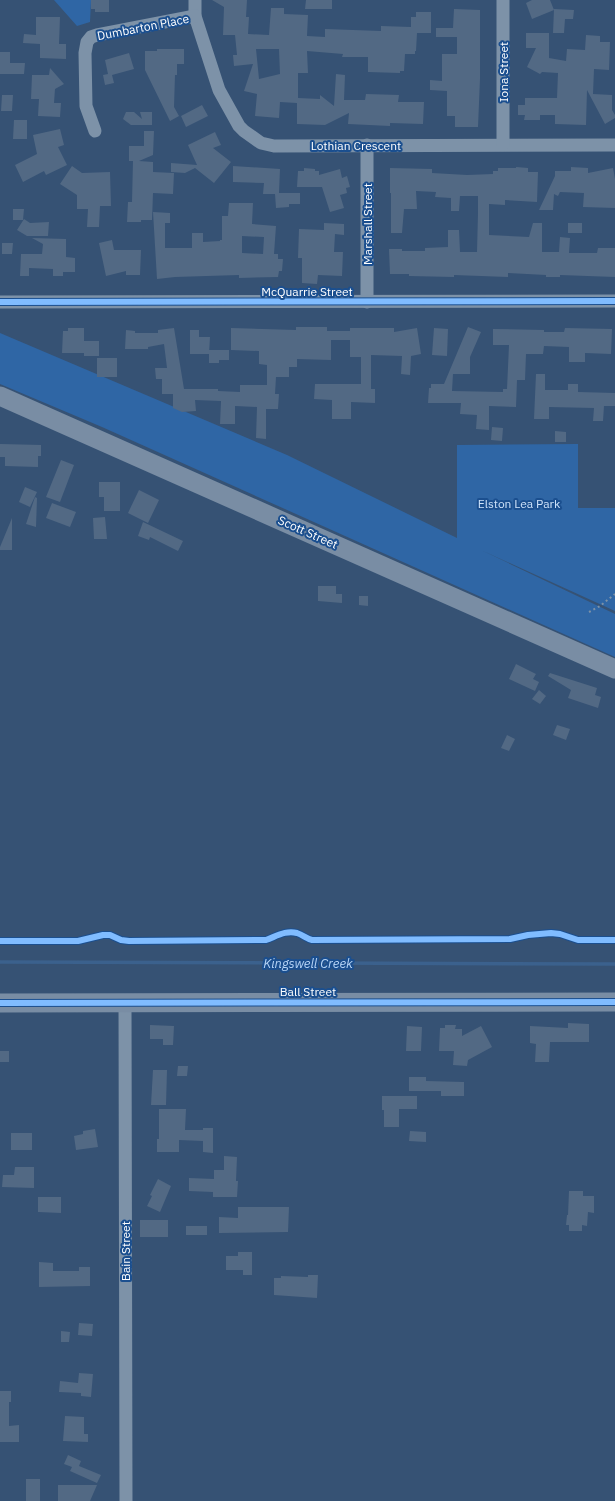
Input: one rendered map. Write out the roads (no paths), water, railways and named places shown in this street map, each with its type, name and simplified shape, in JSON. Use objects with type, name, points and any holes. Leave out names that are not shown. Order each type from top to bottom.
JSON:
[{"type":"main road","name":"Scott Street","points":[[0,396],[615,669]]},
{"type":"main road","name":"Ball Street","points":[[0,1003],[615,1002]]},
{"type":"street","name":"Lothian Crescent","points":[[195,0],[195,16],[219,90],[239,126],[261,143],[274,146],[503,144],[615,145]]},
{"type":"street","name":"Iona Street","points":[[503,0],[503,144]]},
{"type":"street","name":"Dumbarton Place","points":[[95,131],[86,106],[85,53],[87,42],[91,37],[97,34],[195,16]]},
{"type":"street","name":"Marshall Street","points":[[367,146],[367,302]]},
{"type":"street","name":"McQuarrie Street","points":[[0,302],[615,301]]},
{"type":"street","name":"Bain Street","points":[[125,1002],[126,1501]]},
{"type":"waterway","name":"Kingswell Creek","points":[[0,962],[615,964]]},
{"type":"park label","name":"Elston Lea Park","points":[[519,503]]}]
